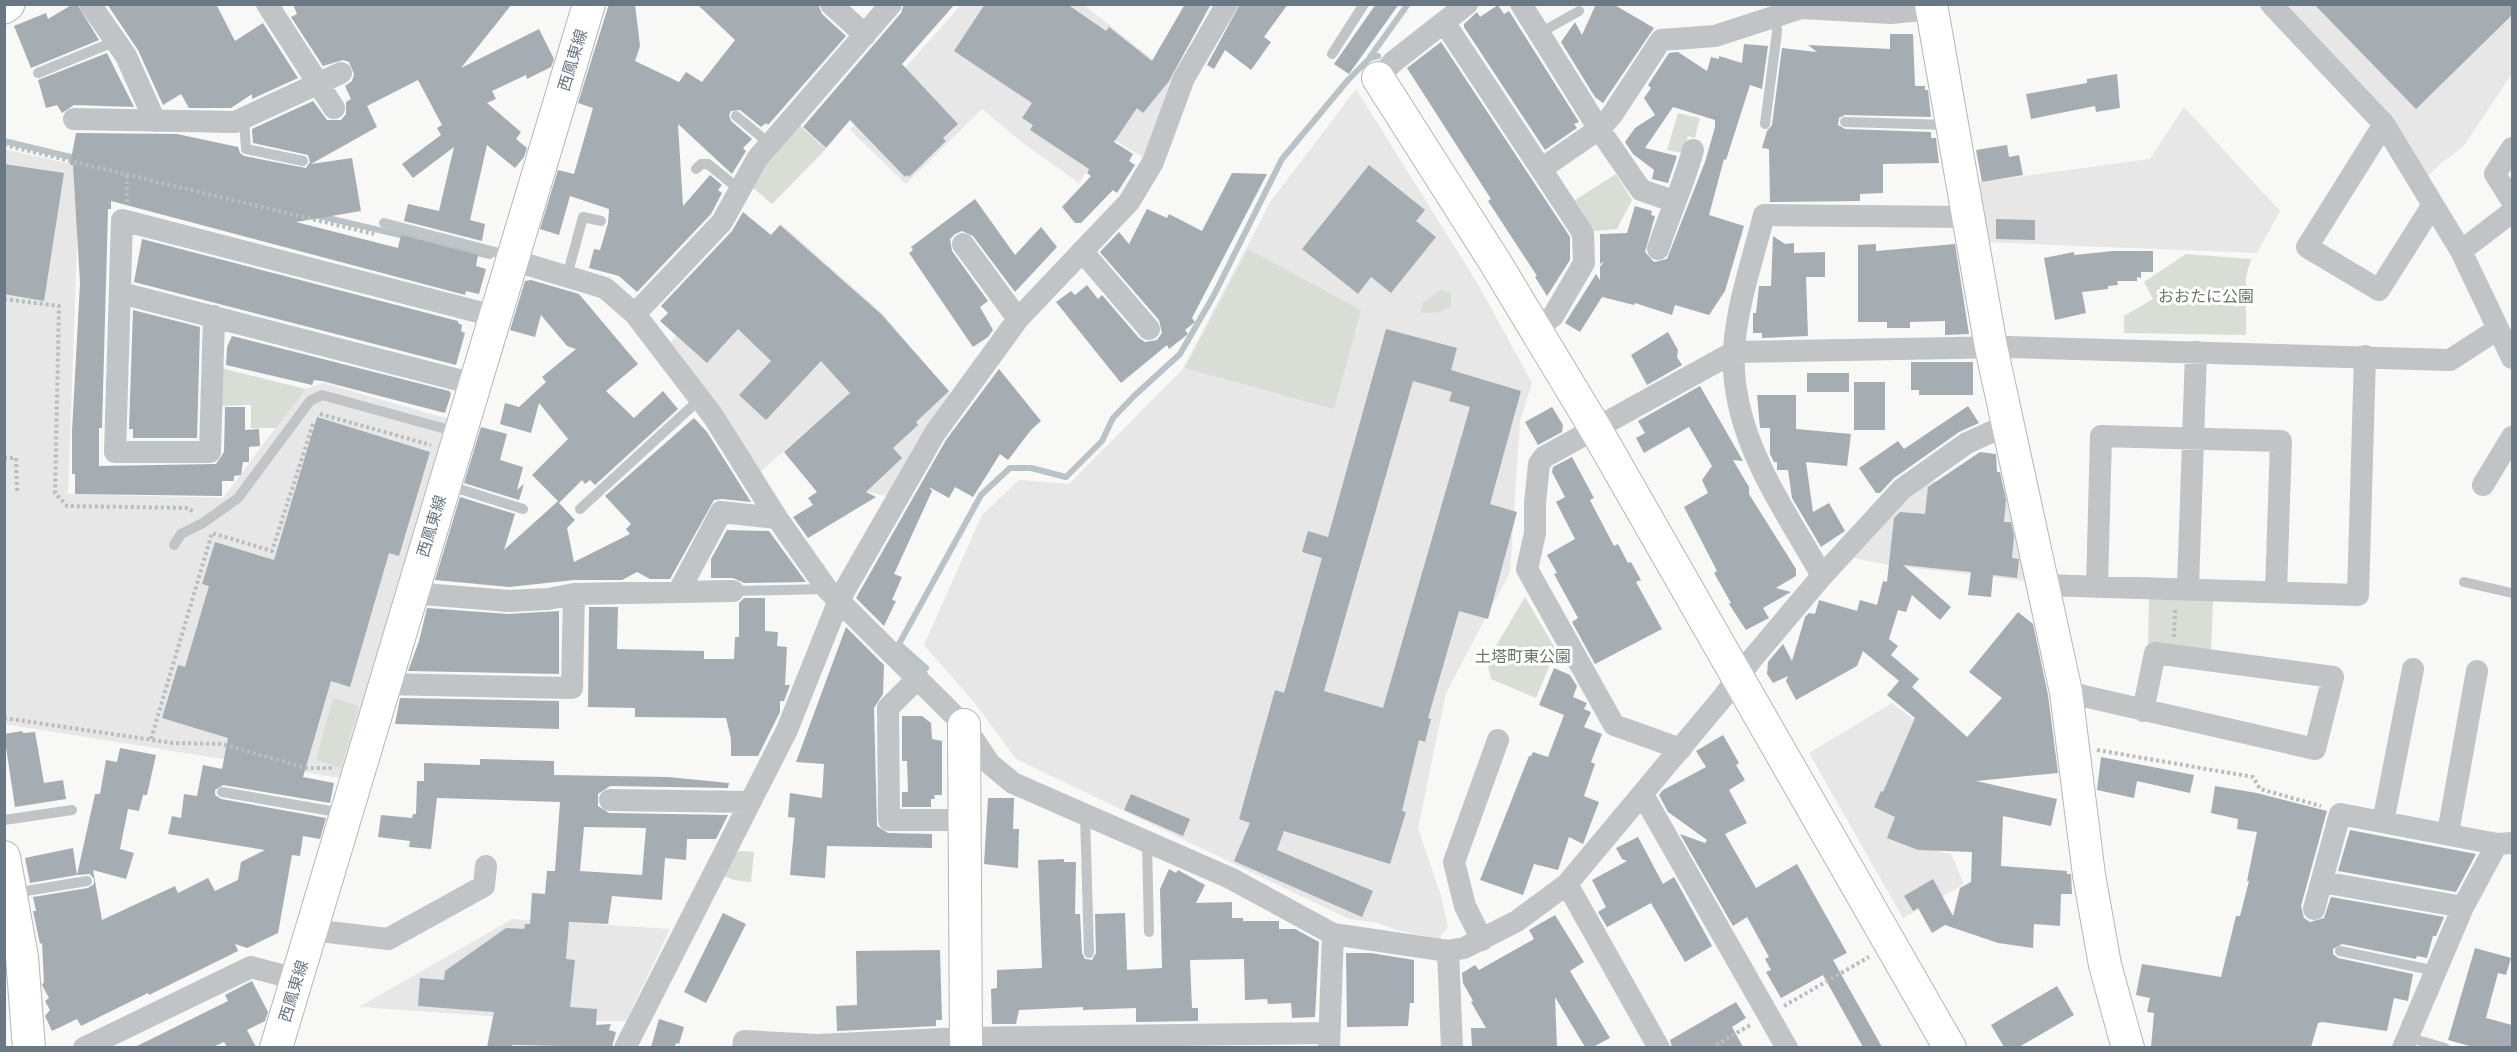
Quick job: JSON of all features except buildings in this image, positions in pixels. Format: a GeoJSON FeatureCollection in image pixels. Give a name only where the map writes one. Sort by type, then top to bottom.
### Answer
{"type":"FeatureCollection","features":[{"type":"Feature","properties":{"kind":"street"},"geometry":{"type":"LineString","coordinates":[[90,4],[126,56],[155,121]]}},
{"type":"Feature","properties":{"kind":"street"},"geometry":{"type":"LineString","coordinates":[[267,4],[283,33],[334,108]]}},
{"type":"Feature","properties":{"kind":"street","name":"西鳳東線"},"geometry":{"type":"LineString","coordinates":[[276,1047],[444,484],[446,439],[474,384],[589,4]]}},
{"type":"Feature","properties":{"kind":"street"},"geometry":{"type":"LineString","coordinates":[[831,4],[865,34]]}},
{"type":"Feature","properties":{"kind":"street"},"geometry":{"type":"LineString","coordinates":[[635,314],[722,222],[758,159],[891,4]]}},
{"type":"Feature","properties":{"kind":"street"},"geometry":{"type":"LineString","coordinates":[[625,1047],[787,730],[833,595],[935,434],[1018,319],[1129,202],[1153,162],[1184,78],[1227,4]]}},
{"type":"Feature","properties":{"kind":"street"},"geometry":{"type":"LineString","coordinates":[[1467,4],[1393,62],[1378,78],[1537,330],[1595,428],[1818,823],[1950,1047]]}},
{"type":"Feature","properties":{"kind":"street"},"geometry":{"type":"LineString","coordinates":[[1521,4],[1599,129],[1641,190],[1673,201]]}},
{"type":"Feature","properties":{"kind":"street"},"geometry":{"type":"LineString","coordinates":[[2271,4],[2384,124],[2461,251],[2512,358]]}},
{"type":"Feature","properties":{"kind":"street"},"geometry":{"type":"LineString","coordinates":[[1541,169],[1599,129],[1612,115],[1661,40],[1715,36],[1802,6],[1890,13],[1931,7],[1966,217],[1991,347],[2066,692],[2090,875],[2105,965],[2128,1047]]}},
{"type":"Feature","properties":{"kind":"street"},"geometry":{"type":"LineString","coordinates":[[1444,22],[1583,233],[1584,263],[1552,316],[1537,330]]}},
{"type":"Feature","properties":{"kind":"street"},"geometry":{"type":"LineString","coordinates":[[74,119],[235,122],[244,120],[341,73]]}},
{"type":"Feature","properties":{"kind":"street"},"geometry":{"type":"LineString","coordinates":[[2384,124],[2307,247],[2379,290],[2432,206]]}},
{"type":"Feature","properties":{"kind":"street"},"geometry":{"type":"LineString","coordinates":[[2512,148],[2495,174],[2512,201]]}},
{"type":"Feature","properties":{"kind":"street"},"geometry":{"type":"LineString","coordinates":[[1658,249],[1673,201],[1683,185],[1693,150]]}},
{"type":"Feature","properties":{"kind":"street"},"geometry":{"type":"LineString","coordinates":[[2461,251],[2512,212]]}},
{"type":"Feature","properties":{"kind":"street"},"geometry":{"type":"LineString","coordinates":[[1822,576],[1750,446],[1742,418],[1734,352],[1764,215],[1966,217]]}},
{"type":"Feature","properties":{"kind":"street"},"geometry":{"type":"LineString","coordinates":[[214,316],[210,452],[115,453],[122,220],[494,316]]}},
{"type":"Feature","properties":{"kind":"street"},"geometry":{"type":"LineString","coordinates":[[963,244],[1018,319]]}},
{"type":"Feature","properties":{"kind":"street"},"geometry":{"type":"LineString","coordinates":[[1082,251],[1149,329]]}},
{"type":"Feature","properties":{"kind":"street"},"geometry":{"type":"LineString","coordinates":[[513,258],[605,288],[635,314],[700,399],[748,468],[777,518],[833,595],[964,725],[990,764],[1013,783],[1230,878],[1333,934],[1448,951],[1464,948],[1517,921],[1567,884],[1822,576],[1902,489],[1967,443],[2008,424]]}},
{"type":"Feature","properties":{"kind":"street"},"geometry":{"type":"LineString","coordinates":[[121,293],[474,384]]}},
{"type":"Feature","properties":{"kind":"street"},"geometry":{"type":"LineString","coordinates":[[1681,749],[1614,725],[1527,569],[1535,533],[1534,503],[1539,464],[1544,457],[1734,352],[1991,347],[2450,360],[2498,330]]}},
{"type":"Feature","properties":{"kind":"street"},"geometry":{"type":"LineString","coordinates":[[2182,588],[2193,439],[2196,352]]}},
{"type":"Feature","properties":{"kind":"street"},"geometry":{"type":"LineString","coordinates":[[2044,585],[2358,595],[2365,356]]}},
{"type":"Feature","properties":{"kind":"street"},"geometry":{"type":"LineString","coordinates":[[2097,587],[2101,436],[2281,441],[2276,592]]}},
{"type":"Feature","properties":{"kind":"street"},"geometry":{"type":"LineString","coordinates":[[2483,485],[2512,437]]}},
{"type":"Feature","properties":{"kind":"street"},"geometry":{"type":"LineString","coordinates":[[679,591],[721,512],[777,518]]}},
{"type":"Feature","properties":{"kind":"street"},"geometry":{"type":"LineString","coordinates":[[411,593],[509,601],[548,599],[574,594],[733,591]]}},
{"type":"Feature","properties":{"kind":"street"},"geometry":{"type":"LineString","coordinates":[[384,684],[572,688],[574,594]]}},
{"type":"Feature","properties":{"kind":"street"},"geometry":{"type":"LineString","coordinates":[[2066,692],[2143,711],[2315,749],[2332,676],[2155,653],[2143,711]]}},
{"type":"Feature","properties":{"kind":"street"},"geometry":{"type":"LineString","coordinates":[[2383,822],[2413,669]]}},
{"type":"Feature","properties":{"kind":"street"},"geometry":{"type":"LineString","coordinates":[[2448,833],[2477,671]]}},
{"type":"Feature","properties":{"kind":"street"},"geometry":{"type":"LineString","coordinates":[[918,678],[888,708],[889,820],[965,820]]}},
{"type":"Feature","properties":{"kind":"street"},"geometry":{"type":"LineString","coordinates":[[964,725],[965,1043]]}},
{"type":"Feature","properties":{"kind":"street"},"geometry":{"type":"LineString","coordinates":[[1482,940],[1465,906],[1454,862],[1498,740]]}},
{"type":"Feature","properties":{"kind":"street"},"geometry":{"type":"LineString","coordinates":[[1643,795],[1787,1047]]}},
{"type":"Feature","properties":{"kind":"street"},"geometry":{"type":"LineString","coordinates":[[622,806],[750,802]]}},
{"type":"Feature","properties":{"kind":"street"},"geometry":{"type":"LineString","coordinates":[[2314,909],[2340,814],[2505,844],[2463,907],[2405,1042]]}},
{"type":"Feature","properties":{"kind":"street"},"geometry":{"type":"LineString","coordinates":[[4,857],[10,894],[13,958],[29,1047]]}},
{"type":"Feature","properties":{"kind":"street"},"geometry":{"type":"LineString","coordinates":[[311,930],[388,939],[484,886],[486,866]]}},
{"type":"Feature","properties":{"kind":"street"},"geometry":{"type":"LineString","coordinates":[[2322,882],[2463,907]]}},
{"type":"Feature","properties":{"kind":"street"},"geometry":{"type":"LineString","coordinates":[[1567,884],[1659,1047]]}},
{"type":"Feature","properties":{"kind":"street"},"geometry":{"type":"LineString","coordinates":[[743,1047],[744,1041],[852,1046],[1329,1040],[1333,934]]}},
{"type":"Feature","properties":{"kind":"street"},"geometry":{"type":"LineString","coordinates":[[1448,951],[1452,1047]]}},
{"type":"Feature","properties":{"kind":"street"},"geometry":{"type":"LineString","coordinates":[[79,1043],[251,967],[296,978]]}},
{"type":"Feature","properties":{"kind":"lane"},"geometry":{"type":"LineString","coordinates":[[1332,54],[1364,4]]}},
{"type":"Feature","properties":{"kind":"lane"},"geometry":{"type":"LineString","coordinates":[[1540,33],[1579,11]]}},
{"type":"Feature","properties":{"kind":"lane"},"geometry":{"type":"LineString","coordinates":[[1765,124],[1777,32],[1776,16]]}},
{"type":"Feature","properties":{"kind":"lane"},"geometry":{"type":"LineString","coordinates":[[38,73],[116,41]]}},
{"type":"Feature","properties":{"kind":"lane"},"geometry":{"type":"LineString","coordinates":[[736,116],[770,144]]}},
{"type":"Feature","properties":{"kind":"lane"},"geometry":{"type":"LineString","coordinates":[[244,120],[246,149],[303,161]]}},
{"type":"Feature","properties":{"kind":"lane"},"geometry":{"type":"LineString","coordinates":[[1845,122],[1950,125]]}},
{"type":"Feature","properties":{"kind":"lane"},"geometry":{"type":"LineString","coordinates":[[696,169],[701,164],[708,164],[740,190]]}},
{"type":"Feature","properties":{"kind":"lane"},"geometry":{"type":"LineString","coordinates":[[567,276],[584,217],[601,221]]}},
{"type":"Feature","properties":{"kind":"lane"},"geometry":{"type":"LineString","coordinates":[[384,223],[513,258]]}},
{"type":"Feature","properties":{"kind":"lane"},"geometry":{"type":"LineString","coordinates":[[174,545],[181,534],[203,523],[237,498],[310,401],[322,395],[446,439]]}},
{"type":"Feature","properties":{"kind":"lane"},"geometry":{"type":"LineString","coordinates":[[580,509],[700,399]]}},
{"type":"Feature","properties":{"kind":"lane"},"geometry":{"type":"LineString","coordinates":[[444,484],[523,508]]}},
{"type":"Feature","properties":{"kind":"lane"},"geometry":{"type":"LineString","coordinates":[[2464,582],[2512,593]]}},
{"type":"Feature","properties":{"kind":"lane"},"geometry":{"type":"LineString","coordinates":[[733,591],[833,595]]}},
{"type":"Feature","properties":{"kind":"lane"},"geometry":{"type":"LineString","coordinates":[[222,792],[345,814]]}},
{"type":"Feature","properties":{"kind":"lane"},"geometry":{"type":"LineString","coordinates":[[4,820],[72,810]]}},
{"type":"Feature","properties":{"kind":"lane"},"geometry":{"type":"LineString","coordinates":[[1084,814],[1089,953]]}},
{"type":"Feature","properties":{"kind":"lane"},"geometry":{"type":"LineString","coordinates":[[1147,842],[1149,932]]}},
{"type":"Feature","properties":{"kind":"lane"},"geometry":{"type":"LineString","coordinates":[[10,894],[87,881]]}},
{"type":"Feature","properties":{"kind":"lane"},"geometry":{"type":"LineString","coordinates":[[2340,951],[2436,971]]}},
{"type":"Feature","properties":{"kind":"lane"},"geometry":{"type":"LineString","coordinates":[[2405,1042],[2445,1047]]}},
{"type":"Feature","properties":{"kind":"path"},"geometry":{"type":"LineString","coordinates":[[4,145],[127,173],[378,236]]}},
{"type":"Feature","properties":{"kind":"path"},"geometry":{"type":"LineString","coordinates":[[127,173],[127,221]]}},
{"type":"Feature","properties":{"kind":"path"},"geometry":{"type":"LineString","coordinates":[[4,299],[59,306],[55,493],[67,506],[189,508],[196,515]]}},
{"type":"Feature","properties":{"kind":"path"},"geometry":{"type":"LineString","coordinates":[[151,739],[212,533],[272,551],[316,412],[446,439]]}},
{"type":"Feature","properties":{"kind":"path"},"geometry":{"type":"LineString","coordinates":[[4,458],[16,459],[17,491]]}},
{"type":"Feature","properties":{"kind":"path"},"geometry":{"type":"LineString","coordinates":[[2173,655],[2182,588]]}},
{"type":"Feature","properties":{"kind":"path"},"geometry":{"type":"LineString","coordinates":[[4,718],[151,739],[222,744],[306,768],[342,768]]}},
{"type":"Feature","properties":{"kind":"path"},"geometry":{"type":"LineString","coordinates":[[2074,746],[2253,777],[2260,789],[2333,809],[2340,814]]}},
{"type":"Feature","properties":{"kind":"path"},"geometry":{"type":"LineString","coordinates":[[1711,1047],[1872,954]]}},
{"type":"Feature","properties":{"kind":"shaded area"},"geometry":{"type":"Polygon","coordinates":[[[961,5],[1084,5],[1176,78],[1146,159],[1109,137],[1079,183],[1023,143],[982,109],[906,184],[850,130],[961,5]]]}},
{"type":"Feature","properties":{"kind":"shaded area"},"geometry":{"type":"Polygon","coordinates":[[[2285,5],[2512,5],[2512,74],[2463,147],[2441,163],[2425,179],[2285,5]]]}},
{"type":"Feature","properties":{"kind":"shaded area"},"geometry":{"type":"Polygon","coordinates":[[[1356,89],[1479,286],[1532,383],[1520,421],[1510,572],[1446,693],[1418,828],[1441,896],[1448,927],[1439,939],[1396,930],[1379,923],[1349,919],[1016,759],[974,702],[924,645],[982,515],[1019,480],[1069,484],[1182,370],[1271,201],[1356,89]]]}},
{"type":"Feature","properties":{"kind":"shaded area"},"geometry":{"type":"Polygon","coordinates":[[[2184,107],[2280,211],[2257,253],[1984,242],[1974,183],[2150,159],[2184,107]]]}},
{"type":"Feature","properties":{"kind":"shaded area"},"geometry":{"type":"Polygon","coordinates":[[[4,149],[80,166],[68,494],[223,498],[297,399],[306,389],[323,383],[449,419],[340,778],[5,724],[4,149]]]}},
{"type":"Feature","properties":{"kind":"shaded area"},"geometry":{"type":"Polygon","coordinates":[[[781,224],[882,313],[951,395],[892,497],[858,490],[808,430],[759,473],[669,344],[781,224]]]}},
{"type":"Feature","properties":{"kind":"shaded area"},"geometry":{"type":"Polygon","coordinates":[[[1924,480],[2007,489],[2028,581],[1888,565],[1853,558],[1924,480]]]}},
{"type":"Feature","properties":{"kind":"shaded area"},"geometry":{"type":"Polygon","coordinates":[[[1892,703],[1930,732],[1895,818],[1939,836],[1940,852],[1951,854],[1964,884],[1903,918],[1809,753],[1892,703]]]}},
{"type":"Feature","properties":{"kind":"shaded area"},"geometry":{"type":"Polygon","coordinates":[[[512,919],[670,929],[626,1021],[560,1021],[359,1007],[512,919]]]}},
{"type":"Feature","properties":{"kind":"green space"},"geometry":{"type":"Polygon","coordinates":[[[1678,113],[1700,118],[1695,138],[1688,136],[1683,153],[1667,150],[1678,113]]]}},
{"type":"Feature","properties":{"kind":"green space"},"geometry":{"type":"Polygon","coordinates":[[[800,126],[826,149],[772,204],[753,188],[766,166],[800,126]]]}},
{"type":"Feature","properties":{"kind":"green space"},"geometry":{"type":"Polygon","coordinates":[[[1616,174],[1632,200],[1617,229],[1595,231],[1575,200],[1616,174]]]}},
{"type":"Feature","properties":{"kind":"green space"},"geometry":{"type":"Polygon","coordinates":[[[1248,249],[1361,310],[1334,409],[1185,368],[1248,249]]]}},
{"type":"Feature","properties":{"kind":"green space","name":"おおたに公園"},"geometry":{"type":"Polygon","coordinates":[[[2186,254],[2251,259],[2246,277],[2246,335],[2124,333],[2124,316],[2153,299],[2144,282],[2186,254]]]}},
{"type":"Feature","properties":{"kind":"green space"},"geometry":{"type":"Polygon","coordinates":[[[1441,290],[1451,294],[1451,306],[1440,312],[1421,313],[1423,303],[1441,290]]]}},
{"type":"Feature","properties":{"kind":"green space"},"geometry":{"type":"Polygon","coordinates":[[[221,368],[306,389],[276,428],[251,428],[251,405],[221,406],[221,368]]]}},
{"type":"Feature","properties":{"kind":"green space","name":"土塔町東公園"},"geometry":{"type":"Polygon","coordinates":[[[1525,597],[1556,650],[1536,698],[1491,679],[1487,661],[1525,597]]]}},
{"type":"Feature","properties":{"kind":"green space"},"geometry":{"type":"Polygon","coordinates":[[[2149,599],[2213,600],[2211,653],[2148,646],[2149,599]]]}},
{"type":"Feature","properties":{"kind":"green space"},"geometry":{"type":"Polygon","coordinates":[[[333,698],[359,706],[341,768],[316,760],[333,698]]]}},
{"type":"Feature","properties":{"kind":"green space"},"geometry":{"type":"Polygon","coordinates":[[[740,851],[754,852],[751,882],[734,880],[719,874],[729,855],[740,851]]]}},
{"type":"Feature","properties":{"kind":"waterway"},"geometry":{"type":"LineString","coordinates":[[1370,57],[1408,4]]}},
{"type":"Feature","properties":{"kind":"waterway"},"geometry":{"type":"LineString","coordinates":[[926,668],[899,644],[981,495],[1010,468],[1031,468],[1066,477],[1102,441],[1113,418],[1180,354],[1214,295],[1282,159],[1348,80],[1370,58],[1378,56]]}},
{"type":"Feature","properties":{"kind":"waterway"},"geometry":{"type":"LineString","coordinates":[[4,141],[79,159]]}},
{"type":"Feature","properties":{"kind":"waterway"},"geometry":{"type":"LineString","coordinates":[[319,216],[490,256]]}}]}
